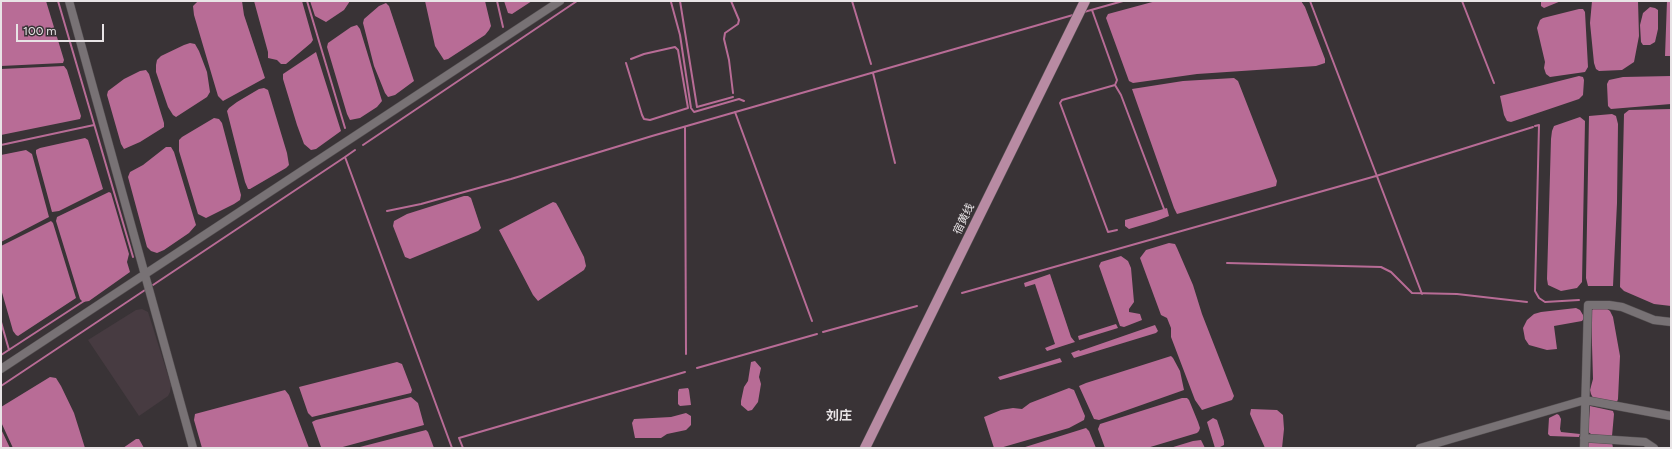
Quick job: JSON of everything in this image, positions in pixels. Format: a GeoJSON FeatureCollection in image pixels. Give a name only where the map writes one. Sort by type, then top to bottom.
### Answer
{"type":"FeatureCollection","features":[{"type":"Feature","properties":{"kind":"main road","name":"宿黄线"},"geometry":{"type":"LineString","coordinates":[[865,448],[1085,1]]}},
{"type":"Feature","properties":{"kind":"street"},"geometry":{"type":"LineString","coordinates":[[69,1],[193,448]]}},
{"type":"Feature","properties":{"kind":"street"},"geometry":{"type":"LineString","coordinates":[[1,369],[560,1]]}},
{"type":"Feature","properties":{"kind":"street"},"geometry":{"type":"LineString","coordinates":[[1584,448],[1588,305],[1616,306],[1640,313],[1654,320],[1671,322]]}},
{"type":"Feature","properties":{"kind":"street"},"geometry":{"type":"LineString","coordinates":[[1420,448],[1585,400],[1671,416]]}},
{"type":"Feature","properties":{"kind":"street"},"geometry":{"type":"LineString","coordinates":[[1584,438],[1645,442],[1654,448]]}},
{"type":"Feature","properties":{"kind":"shaded area"},"geometry":{"type":"Polygon","coordinates":[[[1,1],[46,1],[64,60],[63,63],[1,66],[1,1]]]}},
{"type":"Feature","properties":{"kind":"shaded area"},"geometry":{"type":"Polygon","coordinates":[[[198,1],[242,1],[244,15],[265,78],[223,101],[218,96],[194,15],[193,6],[198,1]]]}},
{"type":"Feature","properties":{"kind":"shaded area"},"geometry":{"type":"Polygon","coordinates":[[[254,1],[302,1],[313,40],[311,43],[286,64],[281,64],[277,60],[268,58],[268,52],[254,1]]]}},
{"type":"Feature","properties":{"kind":"shaded area"},"geometry":{"type":"Polygon","coordinates":[[[310,1],[350,1],[344,10],[326,22],[315,16],[310,1]]]}},
{"type":"Feature","properties":{"kind":"shaded area"},"geometry":{"type":"Polygon","coordinates":[[[425,1],[485,1],[491,26],[485,35],[448,59],[444,60],[435,46],[425,1]]]}},
{"type":"Feature","properties":{"kind":"shaded area"},"geometry":{"type":"Polygon","coordinates":[[[504,1],[532,1],[512,14],[508,13],[504,1]]]}},
{"type":"Feature","properties":{"kind":"shaded area"},"geometry":{"type":"Polygon","coordinates":[[[1156,1],[1301,1],[1305,7],[1325,59],[1325,63],[1316,66],[1197,74],[1133,83],[1129,81],[1106,18],[1108,14],[1156,1]]]}},
{"type":"Feature","properties":{"kind":"shaded area"},"geometry":{"type":"Polygon","coordinates":[[[1541,1],[1561,1],[1544,8],[1541,6],[1541,1]]]}},
{"type":"Feature","properties":{"kind":"shaded area"},"geometry":{"type":"Polygon","coordinates":[[[1592,1],[1638,1],[1639,36],[1634,62],[1622,70],[1599,71],[1596,69],[1594,63],[1590,23],[1592,1]]]}},
{"type":"Feature","properties":{"kind":"shaded area"},"geometry":{"type":"Polygon","coordinates":[[[1667,1],[1671,1],[1671,56],[1665,56],[1667,1]]]}},
{"type":"Feature","properties":{"kind":"shaded area"},"geometry":{"type":"Polygon","coordinates":[[[386,3],[389,6],[414,81],[395,95],[388,97],[374,66],[363,23],[364,19],[379,6],[386,3]]]}},
{"type":"Feature","properties":{"kind":"shaded area"},"geometry":{"type":"Polygon","coordinates":[[[1650,7],[1658,10],[1658,29],[1655,42],[1650,45],[1643,45],[1641,42],[1640,25],[1643,13],[1650,7]]]}},
{"type":"Feature","properties":{"kind":"shaded area"},"geometry":{"type":"Polygon","coordinates":[[[1583,9],[1585,12],[1588,67],[1585,72],[1550,77],[1546,74],[1544,68],[1545,62],[1537,28],[1540,20],[1583,9]]]}},
{"type":"Feature","properties":{"kind":"shaded area"},"geometry":{"type":"Polygon","coordinates":[[[357,25],[360,29],[382,101],[377,107],[360,118],[350,120],[327,47],[328,43],[351,27],[357,25]]]}},
{"type":"Feature","properties":{"kind":"shaded area"},"geometry":{"type":"Polygon","coordinates":[[[190,43],[195,44],[199,51],[207,72],[210,92],[207,97],[176,117],[168,107],[156,72],[156,65],[157,60],[161,56],[190,43]]]}},
{"type":"Feature","properties":{"kind":"shaded area"},"geometry":{"type":"Polygon","coordinates":[[[316,52],[341,131],[316,149],[311,150],[304,144],[297,125],[283,79],[283,74],[316,52]]]}},
{"type":"Feature","properties":{"kind":"shaded area"},"geometry":{"type":"Polygon","coordinates":[[[64,66],[67,70],[81,116],[80,119],[1,135],[1,69],[64,66]]]}},
{"type":"Feature","properties":{"kind":"shaded area"},"geometry":{"type":"Polygon","coordinates":[[[146,70],[149,74],[164,127],[140,142],[124,149],[121,144],[107,95],[108,91],[124,79],[140,71],[146,70]]]}},
{"type":"Feature","properties":{"kind":"shaded area"},"geometry":{"type":"Polygon","coordinates":[[[1579,76],[1583,77],[1584,80],[1583,95],[1579,99],[1511,122],[1507,121],[1504,115],[1500,96],[1579,76]]]}},
{"type":"Feature","properties":{"kind":"shaded area"},"geometry":{"type":"Polygon","coordinates":[[[1671,76],[1671,104],[1611,109],[1608,106],[1607,84],[1609,80],[1623,77],[1671,76]]]}},
{"type":"Feature","properties":{"kind":"shaded area"},"geometry":{"type":"Polygon","coordinates":[[[1234,78],[1238,81],[1277,181],[1276,186],[1177,214],[1132,89],[1183,81],[1234,78]]]}},
{"type":"Feature","properties":{"kind":"shaded area"},"geometry":{"type":"Polygon","coordinates":[[[264,88],[268,90],[287,153],[289,165],[248,189],[227,111],[237,102],[259,89],[264,88]]]}},
{"type":"Feature","properties":{"kind":"shaded area"},"geometry":{"type":"Polygon","coordinates":[[[1671,109],[1671,306],[1654,304],[1624,291],[1620,287],[1624,114],[1629,110],[1671,109]]]}},
{"type":"Feature","properties":{"kind":"shaded area"},"geometry":{"type":"Polygon","coordinates":[[[1612,114],[1616,116],[1618,124],[1617,203],[1613,286],[1588,286],[1586,278],[1589,116],[1612,114]]]}},
{"type":"Feature","properties":{"kind":"shaded area"},"geometry":{"type":"Polygon","coordinates":[[[1580,117],[1585,121],[1582,282],[1577,288],[1561,291],[1548,285],[1547,279],[1551,139],[1554,126],[1580,117]]]}},
{"type":"Feature","properties":{"kind":"shaded area"},"geometry":{"type":"Polygon","coordinates":[[[214,118],[219,119],[222,123],[241,195],[240,200],[234,204],[206,218],[198,214],[179,151],[179,140],[214,118]]]}},
{"type":"Feature","properties":{"kind":"shaded area"},"geometry":{"type":"Polygon","coordinates":[[[85,138],[88,140],[103,189],[59,211],[52,212],[36,150],[85,138]]]}},
{"type":"Feature","properties":{"kind":"shaded area"},"geometry":{"type":"Polygon","coordinates":[[[166,147],[171,147],[174,152],[196,225],[189,233],[157,253],[151,251],[147,247],[128,177],[130,172],[143,165],[166,147]]]}},
{"type":"Feature","properties":{"kind":"shaded area"},"geometry":{"type":"Polygon","coordinates":[[[26,150],[32,154],[49,217],[1,242],[1,155],[26,150]]]}},
{"type":"Feature","properties":{"kind":"shaded area"},"geometry":{"type":"Polygon","coordinates":[[[109,192],[111,193],[129,254],[127,262],[130,272],[89,301],[83,302],[80,299],[56,221],[57,217],[109,192]]]}},
{"type":"Feature","properties":{"kind":"shaded area"},"geometry":{"type":"Polygon","coordinates":[[[464,196],[471,198],[481,228],[478,231],[410,259],[405,257],[393,226],[394,221],[407,214],[464,196]]]}},
{"type":"Feature","properties":{"kind":"shaded area"},"geometry":{"type":"Polygon","coordinates":[[[553,202],[556,203],[559,208],[584,257],[586,266],[584,270],[538,301],[533,295],[499,230],[553,202]]]}},
{"type":"Feature","properties":{"kind":"shaded area"},"geometry":{"type":"Polygon","coordinates":[[[1167,208],[1169,216],[1129,229],[1125,226],[1125,220],[1167,208]]]}},
{"type":"Feature","properties":{"kind":"shaded area"},"geometry":{"type":"Polygon","coordinates":[[[51,221],[53,223],[76,298],[18,336],[13,331],[1,289],[1,246],[51,221]]]}},
{"type":"Feature","properties":{"kind":"shaded area"},"geometry":{"type":"Polygon","coordinates":[[[1169,243],[1175,244],[1193,285],[1202,314],[1234,396],[1232,400],[1202,410],[1195,400],[1171,337],[1171,328],[1167,318],[1161,315],[1140,258],[1146,250],[1169,243]]]}},
{"type":"Feature","properties":{"kind":"shaded area"},"geometry":{"type":"Polygon","coordinates":[[[1121,256],[1128,261],[1131,268],[1134,302],[1129,309],[1129,312],[1140,314],[1142,320],[1124,327],[1120,326],[1099,266],[1101,262],[1121,256]]]}},
{"type":"Feature","properties":{"kind":"shaded area"},"geometry":{"type":"Polygon","coordinates":[[[1050,274],[1071,337],[1075,342],[1047,351],[1045,348],[1055,344],[1035,284],[1025,287],[1024,283],[1050,274]]]}},
{"type":"Feature","properties":{"kind":"shaded area"},"geometry":{"type":"Polygon","coordinates":[[[1576,308],[1580,310],[1583,315],[1584,318],[1582,321],[1554,326],[1557,349],[1547,350],[1529,345],[1525,339],[1523,328],[1527,320],[1534,314],[1576,308]]]}},
{"type":"Feature","properties":{"kind":"shaded area"},"geometry":{"type":"Polygon","coordinates":[[[1594,308],[1606,308],[1610,311],[1613,317],[1620,356],[1617,402],[1593,398],[1590,390],[1593,379],[1591,311],[1594,308]]]}},
{"type":"Feature","properties":{"kind":"shaded area"},"geometry":{"type":"Polygon","coordinates":[[[142,309],[148,312],[171,385],[168,396],[139,416],[88,340],[136,310],[142,309]]]}},
{"type":"Feature","properties":{"kind":"shaded area"},"geometry":{"type":"Polygon","coordinates":[[[1116,324],[1118,328],[1079,340],[1078,336],[1116,324]]]}},
{"type":"Feature","properties":{"kind":"shaded area"},"geometry":{"type":"Polygon","coordinates":[[[1155,325],[1158,331],[1156,333],[1074,358],[1071,353],[1080,351],[1155,325]]]}},
{"type":"Feature","properties":{"kind":"shaded area"},"geometry":{"type":"Polygon","coordinates":[[[1171,356],[1180,371],[1184,390],[1099,420],[1094,419],[1079,386],[1171,356]]]}},
{"type":"Feature","properties":{"kind":"shaded area"},"geometry":{"type":"Polygon","coordinates":[[[1060,358],[1062,362],[1000,380],[998,377],[1060,358]]]}},
{"type":"Feature","properties":{"kind":"shaded area"},"geometry":{"type":"Polygon","coordinates":[[[755,361],[761,368],[759,377],[761,384],[758,402],[752,410],[748,411],[741,405],[741,401],[744,387],[748,381],[751,362],[755,361]]]}},
{"type":"Feature","properties":{"kind":"shaded area"},"geometry":{"type":"Polygon","coordinates":[[[397,362],[402,364],[412,390],[411,393],[312,417],[308,413],[299,387],[397,362]]]}},
{"type":"Feature","properties":{"kind":"shaded area"},"geometry":{"type":"Polygon","coordinates":[[[50,377],[56,378],[61,386],[74,413],[85,448],[13,448],[1,422],[1,407],[50,377]]]}},
{"type":"Feature","properties":{"kind":"shaded area"},"geometry":{"type":"Polygon","coordinates":[[[688,388],[691,405],[680,406],[678,404],[679,389],[688,388]]]}},
{"type":"Feature","properties":{"kind":"shaded area"},"geometry":{"type":"Polygon","coordinates":[[[1069,388],[1074,390],[1085,416],[1084,420],[1069,428],[1000,448],[994,448],[984,417],[1001,410],[1013,408],[1022,409],[1030,403],[1069,388]]]}},
{"type":"Feature","properties":{"kind":"shaded area"},"geometry":{"type":"Polygon","coordinates":[[[285,390],[289,395],[309,448],[202,448],[194,420],[195,414],[285,390]]]}},
{"type":"Feature","properties":{"kind":"shaded area"},"geometry":{"type":"Polygon","coordinates":[[[411,397],[418,403],[424,425],[339,448],[321,447],[312,422],[411,397]]]}},
{"type":"Feature","properties":{"kind":"shaded area"},"geometry":{"type":"Polygon","coordinates":[[[1182,398],[1187,398],[1189,400],[1200,428],[1197,433],[1147,448],[1105,448],[1098,429],[1100,424],[1182,398]]]}},
{"type":"Feature","properties":{"kind":"shaded area"},"geometry":{"type":"Polygon","coordinates":[[[1590,406],[1613,411],[1612,436],[1594,436],[1588,432],[1590,406]]]}},
{"type":"Feature","properties":{"kind":"shaded area"},"geometry":{"type":"Polygon","coordinates":[[[1251,409],[1277,410],[1283,415],[1284,429],[1282,448],[1265,448],[1250,414],[1251,409]]]}},
{"type":"Feature","properties":{"kind":"shaded area"},"geometry":{"type":"Polygon","coordinates":[[[686,413],[691,416],[691,425],[686,430],[667,434],[661,438],[635,438],[632,423],[634,419],[671,417],[686,413]]]}},
{"type":"Feature","properties":{"kind":"shaded area"},"geometry":{"type":"Polygon","coordinates":[[[1557,414],[1561,419],[1561,432],[1580,434],[1579,437],[1550,436],[1548,434],[1549,418],[1557,414]]]}},
{"type":"Feature","properties":{"kind":"shaded area"},"geometry":{"type":"Polygon","coordinates":[[[1213,418],[1217,420],[1224,441],[1224,445],[1218,448],[1215,448],[1207,422],[1213,418]]]}},
{"type":"Feature","properties":{"kind":"shaded area"},"geometry":{"type":"Polygon","coordinates":[[[1086,428],[1089,431],[1096,448],[1022,448],[1086,428]]]}},
{"type":"Feature","properties":{"kind":"shaded area"},"geometry":{"type":"Polygon","coordinates":[[[1,429],[10,448],[1,448],[1,429]]]}},
{"type":"Feature","properties":{"kind":"shaded area"},"geometry":{"type":"Polygon","coordinates":[[[426,430],[434,448],[356,448],[426,430]]]}},
{"type":"Feature","properties":{"kind":"shaded area"},"geometry":{"type":"Polygon","coordinates":[[[136,439],[139,439],[144,448],[123,448],[136,439]]]}},
{"type":"Feature","properties":{"kind":"shaded area"},"geometry":{"type":"Polygon","coordinates":[[[1201,440],[1205,448],[1170,448],[1193,441],[1201,440]]]}},
{"type":"Feature","properties":{"kind":"shaded area"},"geometry":{"type":"Polygon","coordinates":[[[1587,442],[1612,442],[1613,448],[1587,448],[1587,442]]]}},
{"type":"Feature","properties":{"kind":"waterway"},"geometry":{"type":"LineString","coordinates":[[58,1],[133,257]]}},
{"type":"Feature","properties":{"kind":"waterway"},"geometry":{"type":"LineString","coordinates":[[307,1],[345,128]]}},
{"type":"Feature","properties":{"kind":"waterway"},"geometry":{"type":"LineString","coordinates":[[497,1],[503,27]]}},
{"type":"Feature","properties":{"kind":"waterway"},"geometry":{"type":"LineString","coordinates":[[363,145],[577,1]]}},
{"type":"Feature","properties":{"kind":"waterway"},"geometry":{"type":"LineString","coordinates":[[680,1],[697,107],[733,97]]}},
{"type":"Feature","properties":{"kind":"waterway"},"geometry":{"type":"LineString","coordinates":[[731,1],[739,20],[738,24],[725,33],[724,39],[729,60],[733,93]]}},
{"type":"Feature","properties":{"kind":"waterway"},"geometry":{"type":"LineString","coordinates":[[852,1],[871,64]]}},
{"type":"Feature","properties":{"kind":"waterway"},"geometry":{"type":"LineString","coordinates":[[1084,12],[1123,1]]}},
{"type":"Feature","properties":{"kind":"waterway"},"geometry":{"type":"LineString","coordinates":[[1310,1],[1422,294]]}},
{"type":"Feature","properties":{"kind":"waterway"},"geometry":{"type":"LineString","coordinates":[[1462,1],[1494,83]]}},
{"type":"Feature","properties":{"kind":"waterway"},"geometry":{"type":"LineString","coordinates":[[671,2],[680,35],[691,108],[694,112],[739,99],[744,101]]}},
{"type":"Feature","properties":{"kind":"waterway"},"geometry":{"type":"LineString","coordinates":[[1092,10],[1117,80],[1115,85]]}},
{"type":"Feature","properties":{"kind":"waterway"},"geometry":{"type":"LineString","coordinates":[[387,211],[421,204],[511,179],[652,136],[1073,15]]}},
{"type":"Feature","properties":{"kind":"waterway"},"geometry":{"type":"LineString","coordinates":[[626,63],[644,119],[650,120],[688,108],[678,50],[675,47],[644,54],[631,59]]}},
{"type":"Feature","properties":{"kind":"waterway"},"geometry":{"type":"LineString","coordinates":[[873,73],[895,163]]}},
{"type":"Feature","properties":{"kind":"waterway"},"geometry":{"type":"LineString","coordinates":[[1117,230],[1108,232],[1060,103],[1062,100],[1115,85],[1121,95],[1164,209]]}},
{"type":"Feature","properties":{"kind":"waterway"},"geometry":{"type":"LineString","coordinates":[[735,112],[812,321]]}},
{"type":"Feature","properties":{"kind":"waterway"},"geometry":{"type":"LineString","coordinates":[[1,145],[94,125]]}},
{"type":"Feature","properties":{"kind":"waterway"},"geometry":{"type":"LineString","coordinates":[[1535,126],[1539,125],[1535,291],[1539,298],[1545,302],[1579,300]]}},
{"type":"Feature","properties":{"kind":"waterway"},"geometry":{"type":"LineString","coordinates":[[685,127],[686,354]]}},
{"type":"Feature","properties":{"kind":"waterway"},"geometry":{"type":"LineString","coordinates":[[962,293],[1376,176],[1533,127]]}},
{"type":"Feature","properties":{"kind":"waterway"},"geometry":{"type":"LineString","coordinates":[[345,157],[355,150]]}},
{"type":"Feature","properties":{"kind":"waterway"},"geometry":{"type":"LineString","coordinates":[[153,285],[345,157],[452,448]]}},
{"type":"Feature","properties":{"kind":"waterway"},"geometry":{"type":"LineString","coordinates":[[1227,263],[1381,267],[1391,272],[1412,293],[1457,294],[1527,302]]}},
{"type":"Feature","properties":{"kind":"waterway"},"geometry":{"type":"LineString","coordinates":[[1,386],[145,290]]}},
{"type":"Feature","properties":{"kind":"waterway"},"geometry":{"type":"LineString","coordinates":[[1,355],[84,301]]}},
{"type":"Feature","properties":{"kind":"waterway"},"geometry":{"type":"LineString","coordinates":[[823,332],[917,306]]}},
{"type":"Feature","properties":{"kind":"waterway"},"geometry":{"type":"LineString","coordinates":[[1,322],[9,350]]}},
{"type":"Feature","properties":{"kind":"waterway"},"geometry":{"type":"LineString","coordinates":[[697,368],[817,334]]}},
{"type":"Feature","properties":{"kind":"waterway"},"geometry":{"type":"LineString","coordinates":[[463,448],[459,438],[685,372]]}},
{"type":"Feature","properties":{"kind":"district","name":"刘庄"},"geometry":{"type":"Point","coordinates":[839,416]}}]}
